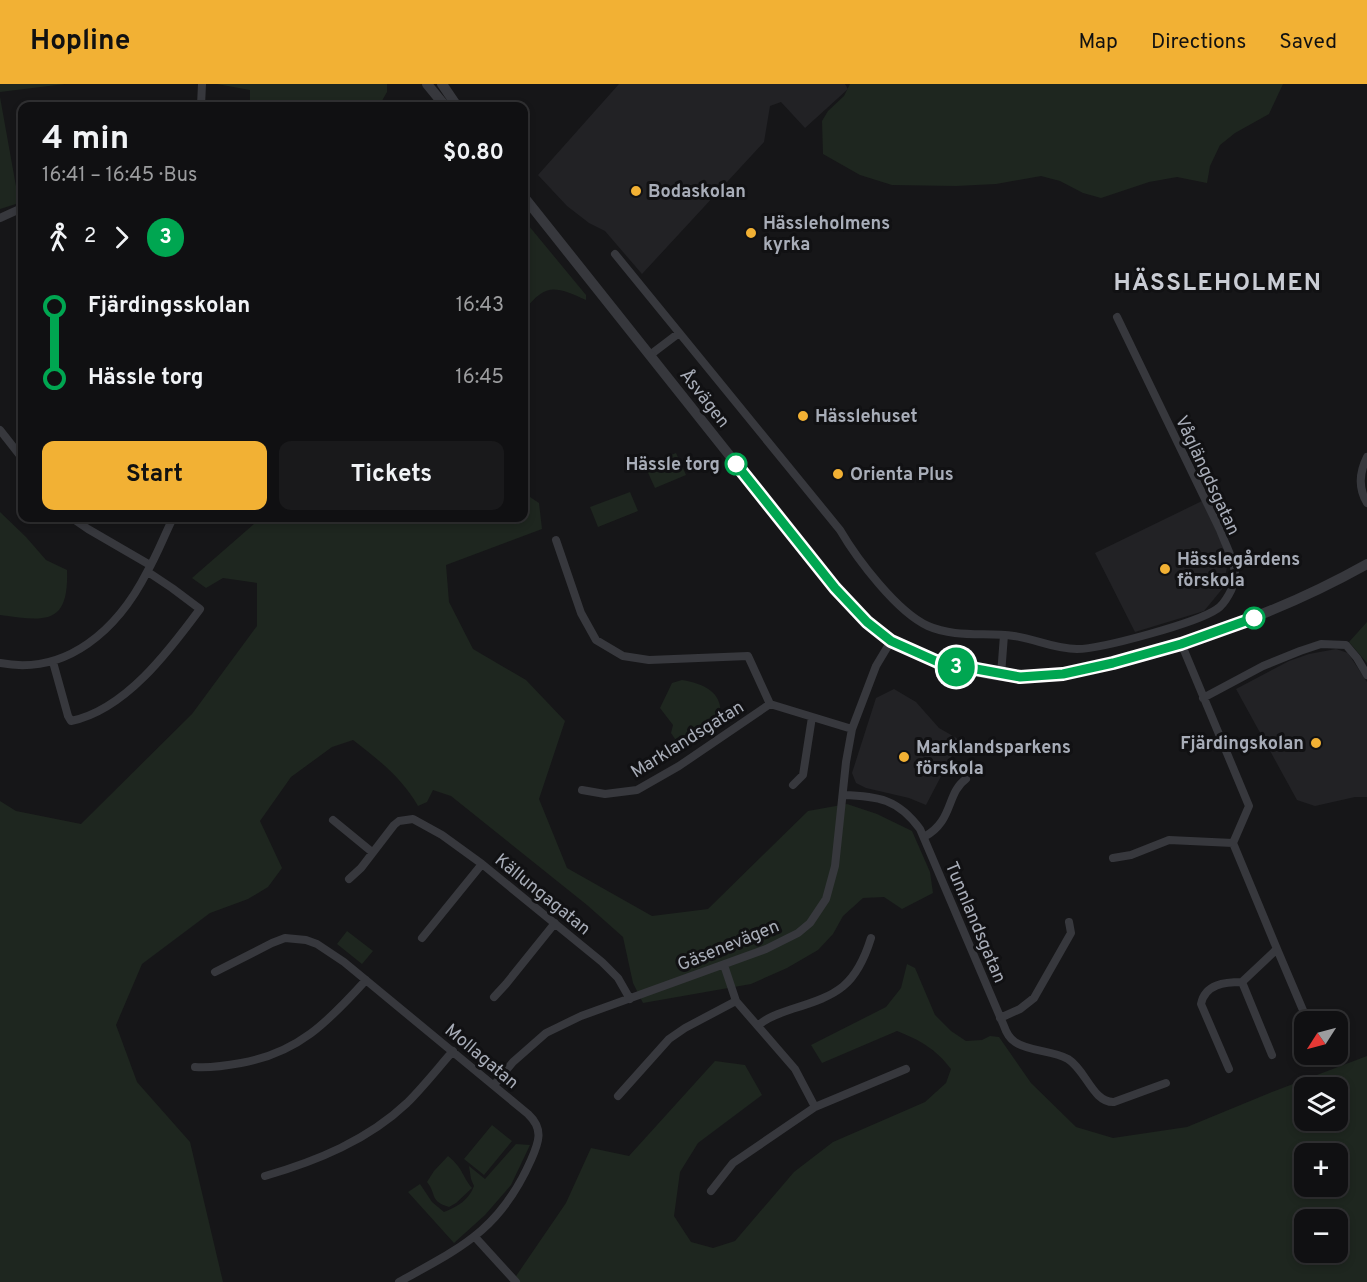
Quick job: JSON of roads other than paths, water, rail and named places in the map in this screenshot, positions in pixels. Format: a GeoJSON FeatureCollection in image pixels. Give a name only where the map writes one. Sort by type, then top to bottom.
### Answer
{"type":"FeatureCollection","features":[{"type":"Feature","properties":{"kind":"street"},"geometry":{"type":"LineString","coordinates":[[201,102],[202,84]]}},
{"type":"Feature","properties":{"kind":"street"},"geometry":{"type":"LineString","coordinates":[[427,84],[442,102]]}},
{"type":"Feature","properties":{"kind":"street"},"geometry":{"type":"LineString","coordinates":[[442,84],[455,102]]}},
{"type":"Feature","properties":{"kind":"street","name":"Åsvägen"},"geometry":{"type":"LineString","coordinates":[[528,202],[835,588],[867,622],[891,641],[938,662],[1001,675],[1034,677],[1063,674],[1113,663],[1181,644],[1272,611],[1367,564]]}},
{"type":"Feature","properties":{"kind":"street"},"geometry":{"type":"LineString","coordinates":[[0,218],[18,210]]}},
{"type":"Feature","properties":{"kind":"street","name":"Våglängdsgatan"},"geometry":{"type":"LineString","coordinates":[[615,254],[840,530],[892,598],[916,620],[956,633],[1026,638],[1048,646],[1080,649],[1151,634],[1204,615],[1218,609],[1235,578],[1220,530],[1117,316]]}},
{"type":"Feature","properties":{"kind":"street"},"geometry":{"type":"LineString","coordinates":[[650,355],[679,333]]}},
{"type":"Feature","properties":{"kind":"street"},"geometry":{"type":"LineString","coordinates":[[0,430],[18,453]]}},
{"type":"Feature","properties":{"kind":"street"},"geometry":{"type":"LineString","coordinates":[[1367,458],[1362,468],[1360,482],[1367,503]]}},
{"type":"Feature","properties":{"kind":"street"},"geometry":{"type":"LineString","coordinates":[[53,662],[71,721],[100,710],[144,676],[173,645],[200,609],[149,568],[78,522]]}},
{"type":"Feature","properties":{"kind":"street"},"geometry":{"type":"LineString","coordinates":[[0,663],[41,665],[53,662],[79,650],[104,630],[123,609],[149,568],[171,522]]}},
{"type":"Feature","properties":{"kind":"street","name":"Marklandsgatan"},"geometry":{"type":"LineString","coordinates":[[556,540],[581,613],[596,640],[623,656],[649,660],[748,656],[770,704],[852,729]]}},
{"type":"Feature","properties":{"kind":"street"},"geometry":{"type":"LineString","coordinates":[[1001,675],[1004,635]]}},
{"type":"Feature","properties":{"kind":"street","name":"Gäsenevägen"},"geometry":{"type":"LineString","coordinates":[[494,1085],[513,1062],[546,1033],[581,1016],[782,942],[810,923],[826,899],[836,866],[846,762],[852,729],[876,666],[891,641]]}},
{"type":"Feature","properties":{"kind":"street"},"geometry":{"type":"LineString","coordinates":[[1181,644],[1248,806],[1233,843],[1303,1011]]}},
{"type":"Feature","properties":{"kind":"street"},"geometry":{"type":"LineString","coordinates":[[1203,698],[1263,666],[1321,644],[1346,645],[1367,675]]}},
{"type":"Feature","properties":{"kind":"street","name":"Marklandsgatan"},"geometry":{"type":"LineString","coordinates":[[582,790],[605,794],[637,790],[681,764],[770,704]]}},
{"type":"Feature","properties":{"kind":"street"},"geometry":{"type":"LineString","coordinates":[[793,785],[803,775],[812,717]]}},
{"type":"Feature","properties":{"kind":"street"},"geometry":{"type":"LineString","coordinates":[[924,837],[942,823],[960,783],[966,779]]}},
{"type":"Feature","properties":{"kind":"street","name":"Tunnlandsgatan"},"geometry":{"type":"LineString","coordinates":[[843,795],[882,799],[908,813],[924,837],[1000,1018],[1015,1042],[1056,1053],[1078,1066],[1098,1097],[1108,1102],[1114,1102],[1166,1083]]}},
{"type":"Feature","properties":{"kind":"street","name":"Källungagatan"},"geometry":{"type":"LineString","coordinates":[[372,852],[399,821],[413,819],[426,825],[482,864],[612,970],[630,999]]}},
{"type":"Feature","properties":{"kind":"street"},"geometry":{"type":"LineString","coordinates":[[333,820],[372,852],[349,879]]}},
{"type":"Feature","properties":{"kind":"street"},"geometry":{"type":"LineString","coordinates":[[1113,858],[1131,855],[1169,840],[1233,843]]}},
{"type":"Feature","properties":{"kind":"street"},"geometry":{"type":"LineString","coordinates":[[422,938],[482,864]]}},
{"type":"Feature","properties":{"kind":"street"},"geometry":{"type":"LineString","coordinates":[[1000,1018],[1020,1009],[1034,998],[1071,933],[1069,922]]}},
{"type":"Feature","properties":{"kind":"street"},"geometry":{"type":"LineString","coordinates":[[494,997],[555,923]]}},
{"type":"Feature","properties":{"kind":"street","name":"Mollagatan"},"geometry":{"type":"LineString","coordinates":[[215,972],[285,938],[295,938],[317,944],[366,980],[534,1120],[539,1131],[539,1142],[521,1182],[507,1203],[475,1237],[399,1282]]}},
{"type":"Feature","properties":{"kind":"street"},"geometry":{"type":"LineString","coordinates":[[759,1025],[784,1012],[832,996],[850,980],[866,955],[871,938]]}},
{"type":"Feature","properties":{"kind":"street"},"geometry":{"type":"LineString","coordinates":[[1228,1069],[1201,1004],[1203,996],[1222,982],[1242,982],[1277,949]]}},
{"type":"Feature","properties":{"kind":"street"},"geometry":{"type":"LineString","coordinates":[[724,965],[736,1001],[795,1069],[815,1107]]}},
{"type":"Feature","properties":{"kind":"street"},"geometry":{"type":"LineString","coordinates":[[195,1067],[213,1069],[258,1060],[290,1048],[337,1012],[366,980]]}},
{"type":"Feature","properties":{"kind":"street"},"geometry":{"type":"LineString","coordinates":[[1242,982],[1272,1055]]}},
{"type":"Feature","properties":{"kind":"street"},"geometry":{"type":"LineString","coordinates":[[618,1096],[669,1040],[685,1028],[736,1001]]}},
{"type":"Feature","properties":{"kind":"street"},"geometry":{"type":"LineString","coordinates":[[265,1176],[296,1167],[337,1150],[375,1129],[423,1087],[453,1051]]}},
{"type":"Feature","properties":{"kind":"street"},"geometry":{"type":"LineString","coordinates":[[711,1191],[732,1163],[815,1107],[906,1070]]}},
{"type":"Feature","properties":{"kind":"street"},"geometry":{"type":"LineString","coordinates":[[475,1237],[516,1282]]}},
{"type":"Feature","properties":{"kind":"place","name":"Bodaskolan"},"geometry":{"type":"Point","coordinates":[636,191]}},
{"type":"Feature","properties":{"kind":"place","name":"Hässleholmens kyrka"},"geometry":{"type":"Point","coordinates":[751,233]}},
{"type":"Feature","properties":{"kind":"place","name":"Hässlehuset"},"geometry":{"type":"Point","coordinates":[803,416]}},
{"type":"Feature","properties":{"kind":"place","name":"Hässle torg"},"geometry":{"type":"Point","coordinates":[736,464]}},
{"type":"Feature","properties":{"kind":"place","name":"Orienta Plus"},"geometry":{"type":"Point","coordinates":[838,474]}},
{"type":"Feature","properties":{"kind":"place","name":"Hässlegårdens förskola"},"geometry":{"type":"Point","coordinates":[1165,569]}},
{"type":"Feature","properties":{"kind":"place","name":"Fjärdingskolan"},"geometry":{"type":"Point","coordinates":[1316,743]}},
{"type":"Feature","properties":{"kind":"place","name":"Marklandsparkens förskola"},"geometry":{"type":"Point","coordinates":[904,757]}},
{"type":"Feature","properties":{"kind":"district","name":"HÄSSLEHOLMEN"},"geometry":{"type":"Point","coordinates":[1218,282]}}]}
